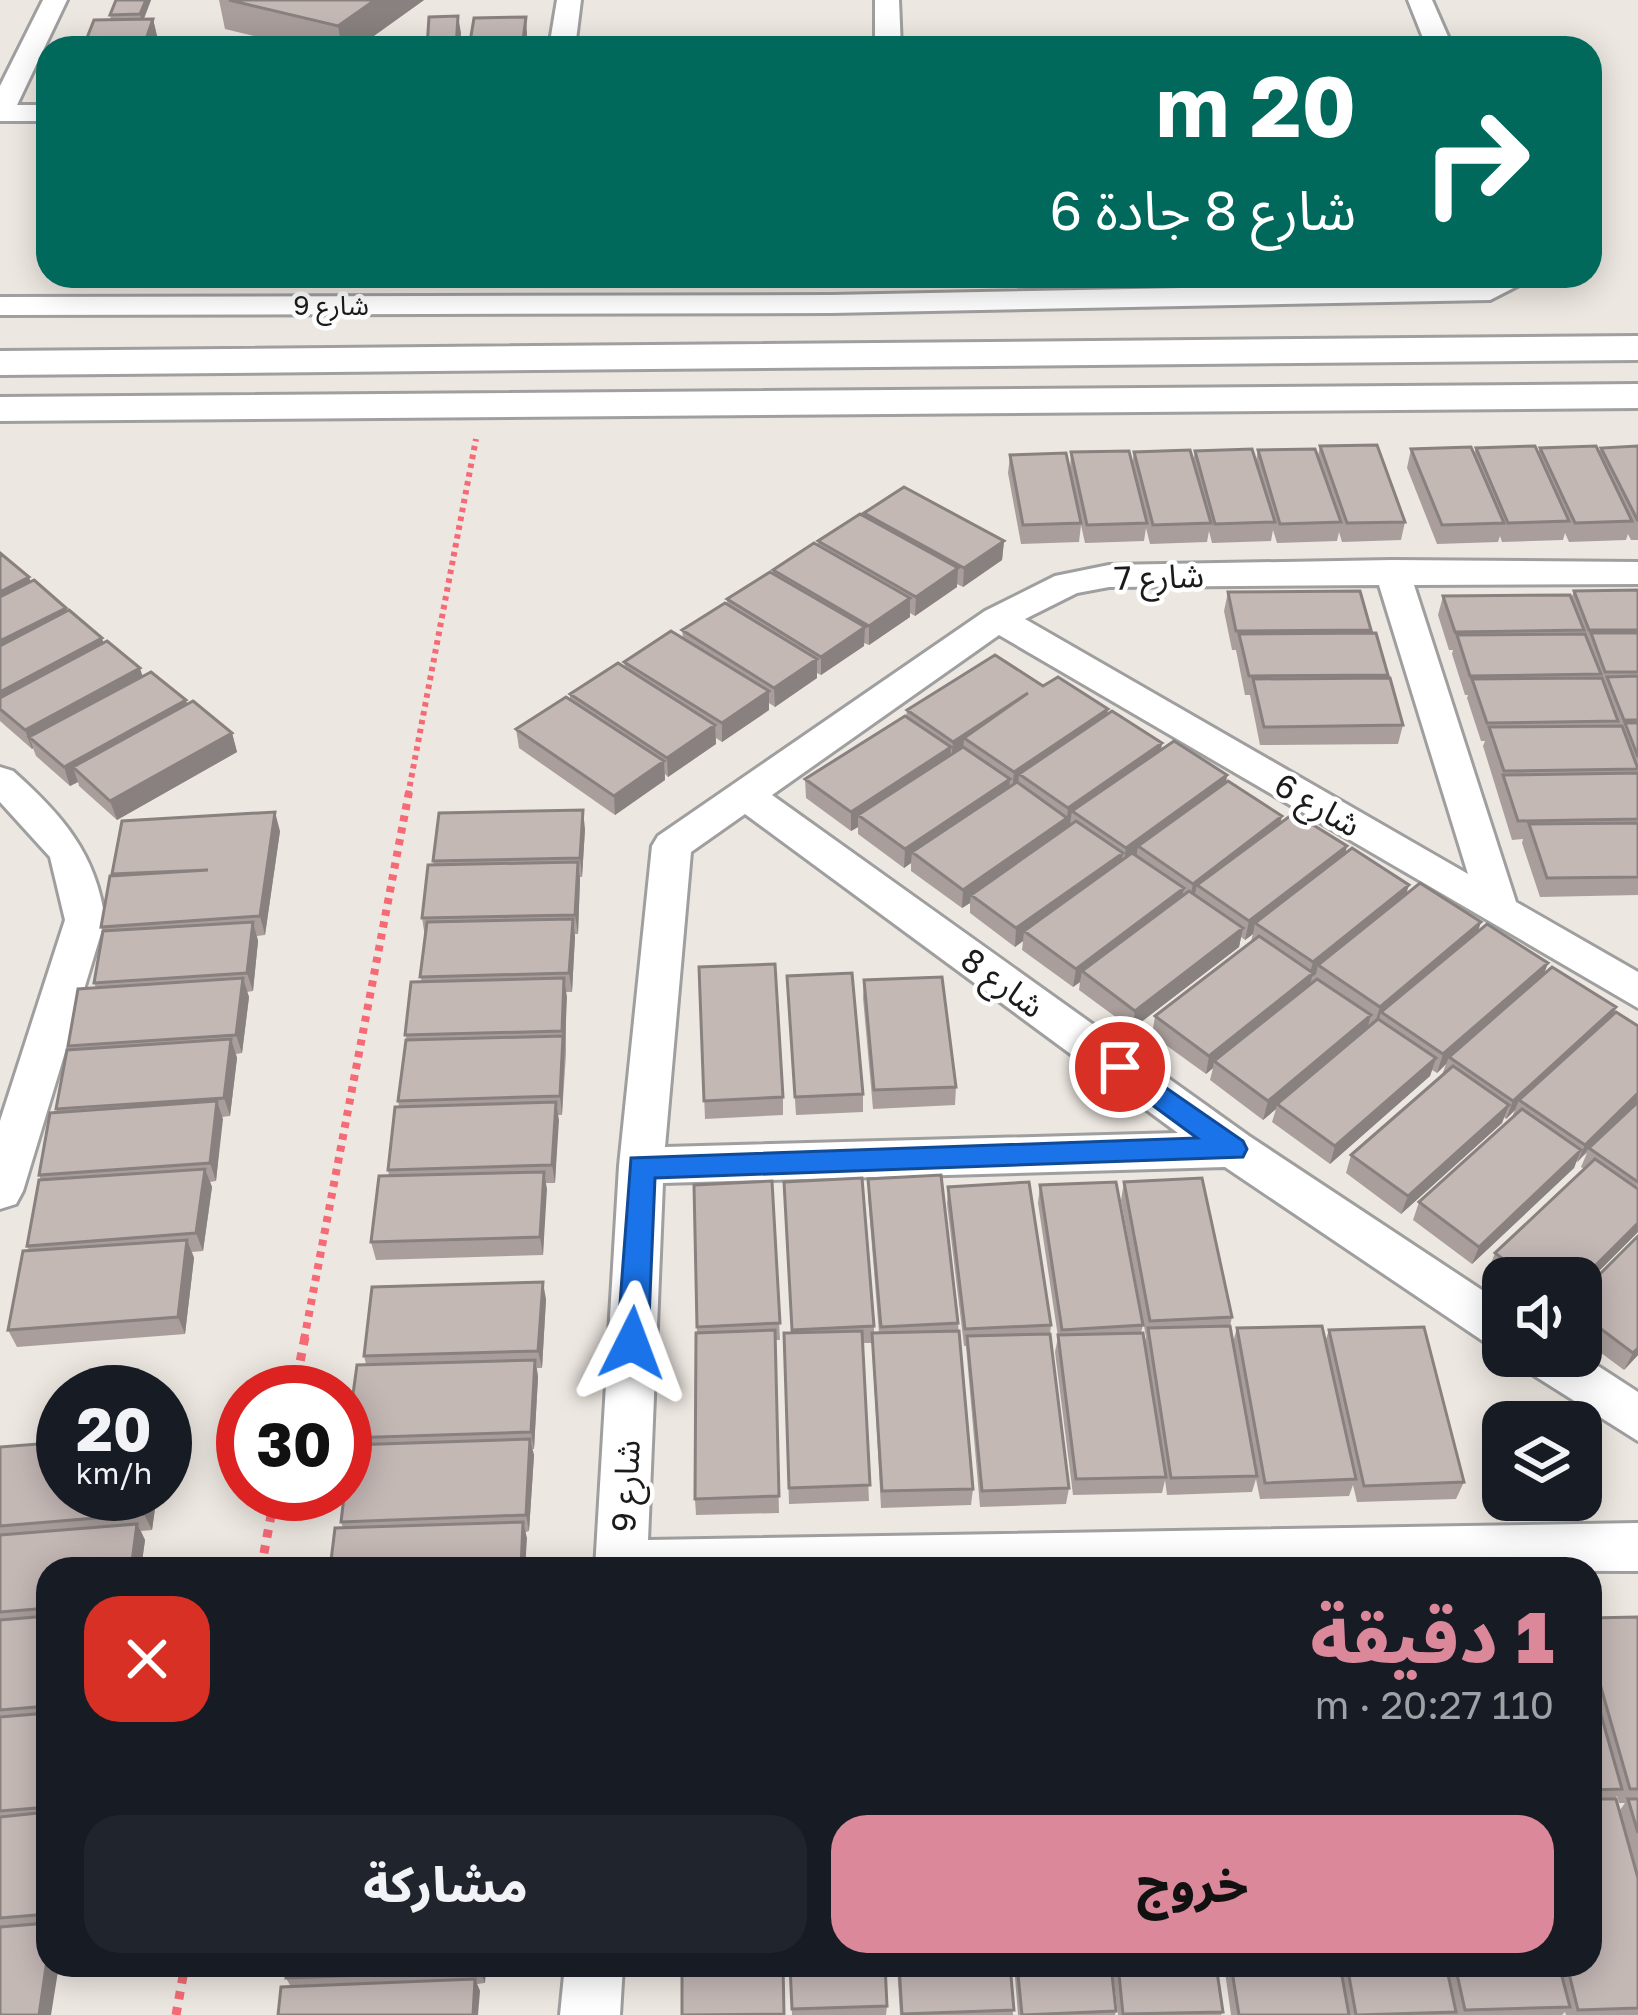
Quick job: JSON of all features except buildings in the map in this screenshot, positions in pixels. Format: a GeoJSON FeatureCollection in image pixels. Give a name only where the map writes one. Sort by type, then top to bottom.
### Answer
{"type":"FeatureCollection","features":[{"type":"Feature","properties":{"kind":"street"},"geometry":{"type":"LineString","coordinates":[[37,36],[55,0]]}},
{"type":"Feature","properties":{"kind":"street"},"geometry":{"type":"LineString","coordinates":[[564,36],[569,0]]}},
{"type":"Feature","properties":{"kind":"street"},"geometry":{"type":"LineString","coordinates":[[887,0],[888,36]]}},
{"type":"Feature","properties":{"kind":"street"},"geometry":{"type":"LineString","coordinates":[[1420,0],[1435,36]]}},
{"type":"Feature","properties":{"kind":"street"},"geometry":{"type":"LineString","coordinates":[[36,39],[0,113],[36,113]]}},
{"type":"Feature","properties":{"kind":"street","name":"شارع 9"},"geometry":{"type":"LineString","coordinates":[[0,305],[925,302],[1496,288]]}},
{"type":"Feature","properties":{"kind":"street"},"geometry":{"type":"LineString","coordinates":[[0,363],[1638,348]]}},
{"type":"Feature","properties":{"kind":"street"},"geometry":{"type":"LineString","coordinates":[[146,407],[156,393],[194,381],[341,379],[405,360]]}},
{"type":"Feature","properties":{"kind":"street"},"geometry":{"type":"LineString","coordinates":[[0,409],[1638,396]]}},
{"type":"Feature","properties":{"kind":"street"},"geometry":{"type":"LineString","coordinates":[[1391,572],[1498,908]]}},
{"type":"Feature","properties":{"kind":"street","name":"شارع 7"},"geometry":{"type":"LineString","coordinates":[[742,794],[998,619],[1067,584],[1109,576],[1638,573]]}},
{"type":"Feature","properties":{"kind":"street","name":"شارع 6"},"geometry":{"type":"LineString","coordinates":[[998,619],[1638,992]]}},
{"type":"Feature","properties":{"kind":"street","name":"شارع 9"},"geometry":{"type":"LineString","coordinates":[[621,1557],[641,1166],[672,846],[742,794]]}},
{"type":"Feature","properties":{"kind":"street","name":"شارع 8"},"geometry":{"type":"LineString","coordinates":[[742,794],[1233,1149],[1482,1315]]}},
{"type":"Feature","properties":{"kind":"street"},"geometry":{"type":"LineString","coordinates":[[3,1171],[85,920],[81,875],[57,832],[9,803]]}},
{"type":"Feature","properties":{"kind":"street"},"geometry":{"type":"LineString","coordinates":[[641,1166],[1233,1149]]}},
{"type":"Feature","properties":{"kind":"street"},"geometry":{"type":"LineString","coordinates":[[1575,1377],[1638,1419]]}},
{"type":"Feature","properties":{"kind":"street"},"geometry":{"type":"LineString","coordinates":[[1103,1557],[1638,1547]]}},
{"type":"Feature","properties":{"kind":"street"},"geometry":{"type":"LineString","coordinates":[[590,2015],[593,1977]]}},
{"type":"Feature","properties":{"kind":"path"},"geometry":{"type":"LineString","coordinates":[[299,1365],[482,404]]}},
{"type":"Feature","properties":{"kind":"path"},"geometry":{"type":"LineString","coordinates":[[263,1557],[270,1521]]}},
{"type":"Feature","properties":{"kind":"path"},"geometry":{"type":"LineString","coordinates":[[176,2015],[183,1977]]}},
{"type":"Feature","properties":{"kind":"route"},"geometry":{"type":"LineString","coordinates":[[632,1343],[641,1166],[1233,1149],[1120,1067]]}}]}
